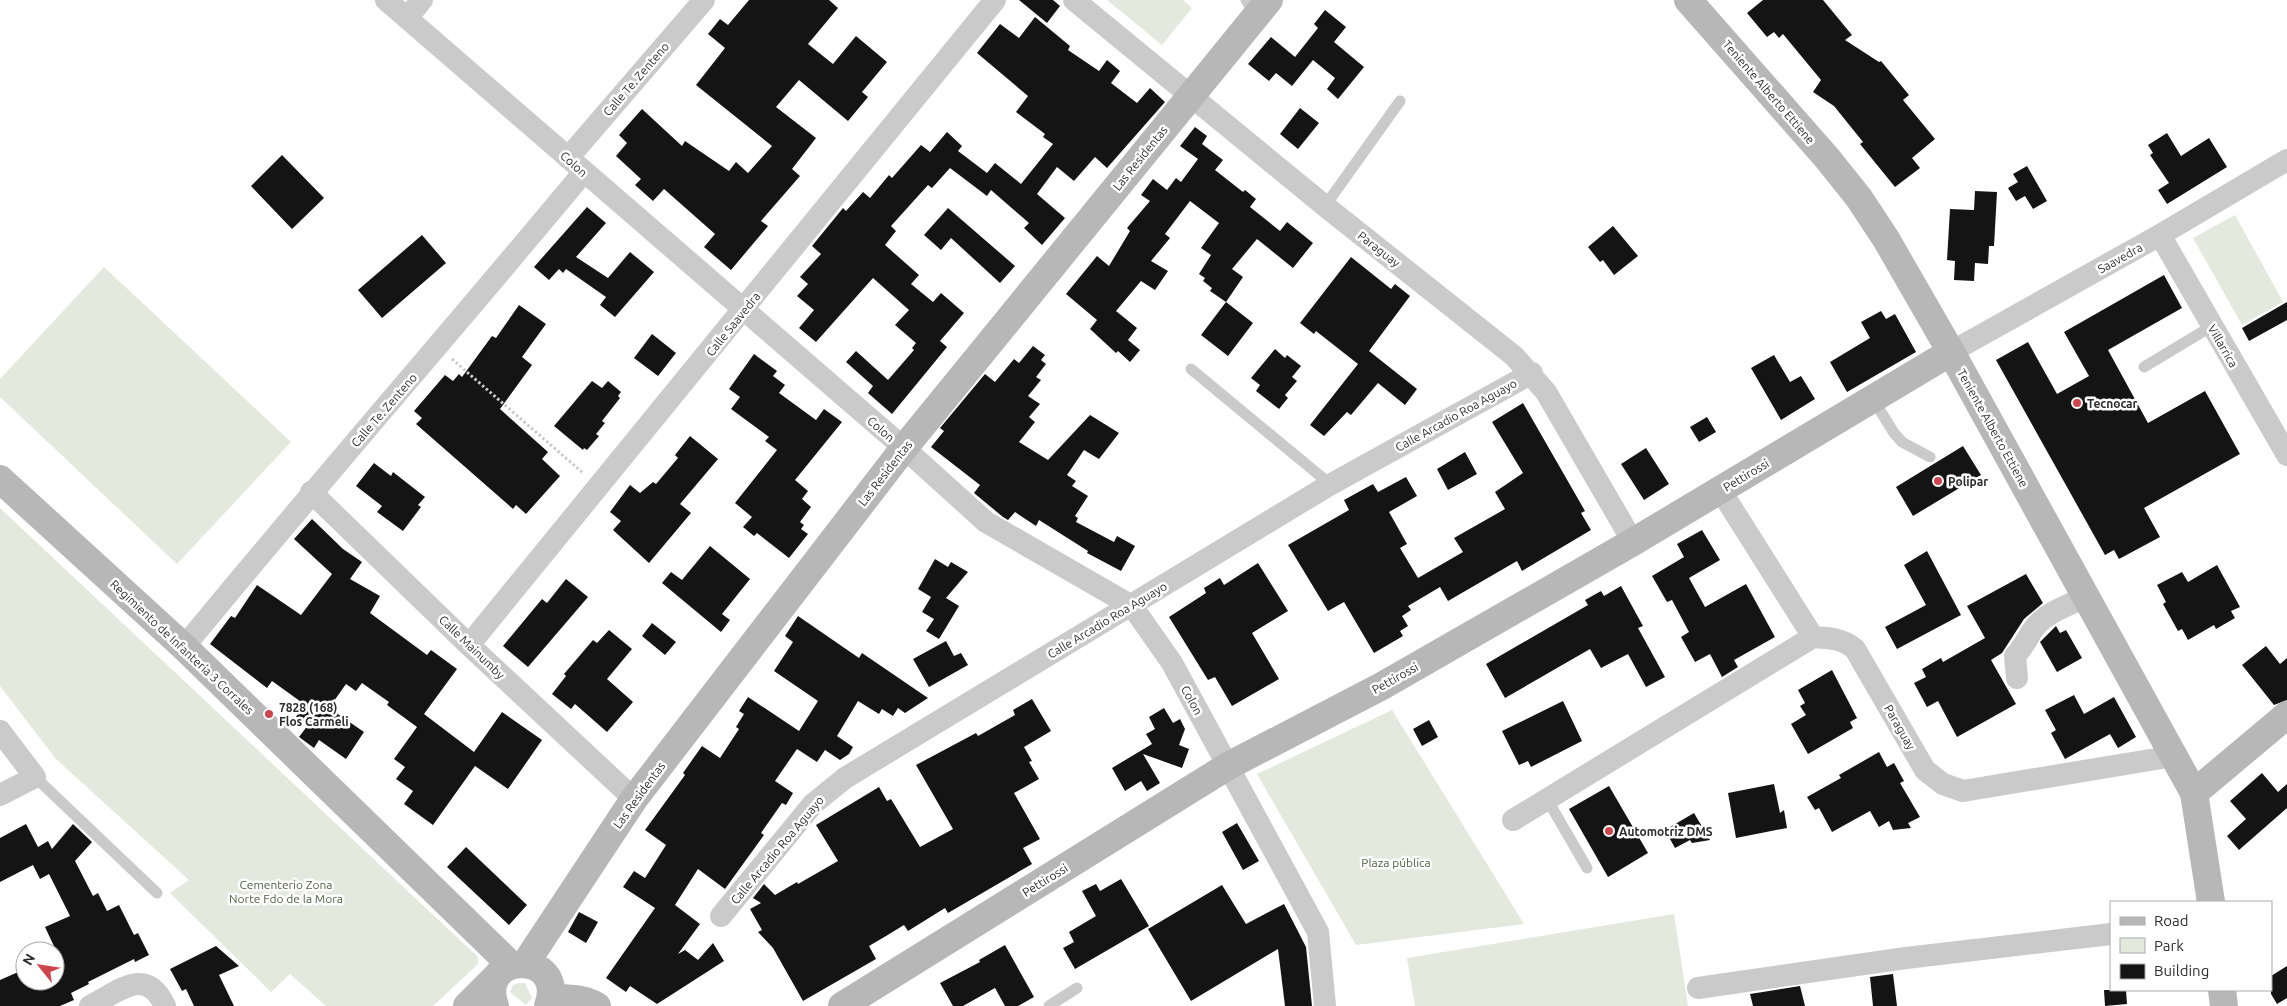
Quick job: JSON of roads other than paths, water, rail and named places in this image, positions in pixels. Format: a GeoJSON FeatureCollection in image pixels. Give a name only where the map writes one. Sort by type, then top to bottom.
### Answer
{"type":"FeatureCollection","features":[{"type":"Feature","properties":{"kind":"main road","name":"Las Residentas"},"geometry":{"type":"LineString","coordinates":[[467,1006],[511,968],[634,799],[904,448],[1191,95],[1257,5]]}},
{"type":"Feature","properties":{"kind":"main road","name":"Teniente Alberto Ettiene"},"geometry":{"type":"LineString","coordinates":[[1702,5],[1859,198],[1886,239],[1951,352],[2194,793],[2211,901]]}},
{"type":"Feature","properties":{"kind":"main road","name":"Pettirossi"},"geometry":{"type":"LineString","coordinates":[[842,1006],[1228,766],[1382,686],[1633,542],[1951,352]]}},
{"type":"Feature","properties":{"kind":"main road","name":"Regimiento de Infanteria 3 Corrales"},"geometry":{"type":"LineString","coordinates":[[0,480],[184,647],[511,968],[535,966],[542,972],[551,988],[550,1002]]}},
{"type":"Feature","properties":{"kind":"main road"},"geometry":{"type":"LineString","coordinates":[[2194,793],[2287,715]]}},
{"type":"Feature","properties":{"kind":"main road"},"geometry":{"type":"LineString","coordinates":[[496,1006],[492,995],[493,986],[511,968]]}},
{"type":"Feature","properties":{"kind":"main road"},"geometry":{"type":"LineString","coordinates":[[2222,991],[2224,1006]]}},
{"type":"Feature","properties":{"kind":"main road"},"geometry":{"type":"LineString","coordinates":[[550,1002],[571,998],[597,1006]]}},
{"type":"Feature","properties":{"kind":"street","name":"Colon"},"geometry":{"type":"LineString","coordinates":[[386,0],[743,311],[904,448],[986,522],[1132,606],[1172,663],[1318,932],[1325,1006]]}},
{"type":"Feature","properties":{"kind":"street"},"geometry":{"type":"LineString","coordinates":[[407,18],[422,0]]}},
{"type":"Feature","properties":{"kind":"street","name":"Calle Te. Zenteno"},"geometry":{"type":"LineString","coordinates":[[184,647],[311,492],[438,347],[704,0]]}},
{"type":"Feature","properties":{"kind":"street","name":"Calle Saavedra"},"geometry":{"type":"LineString","coordinates":[[470,646],[994,0]]}},
{"type":"Feature","properties":{"kind":"street","name":"Paraguay"},"geometry":{"type":"LineString","coordinates":[[1074,0],[1325,206],[1514,356],[1546,392],[1633,542]]}},
{"type":"Feature","properties":{"kind":"street","name":"Saavedra"},"geometry":{"type":"LineString","coordinates":[[1951,352],[2160,236],[2287,160]]}},
{"type":"Feature","properties":{"kind":"street","name":"Villarrica"},"geometry":{"type":"LineString","coordinates":[[2160,236],[2287,455]]}},
{"type":"Feature","properties":{"kind":"street","name":"Calle Arcadio Roa Aguayo"},"geometry":{"type":"LineString","coordinates":[[721,916],[812,804],[828,790],[1330,484],[1532,374]]}},
{"type":"Feature","properties":{"kind":"street"},"geometry":{"type":"LineString","coordinates":[[1513,820],[1813,637],[1721,490]]}},
{"type":"Feature","properties":{"kind":"street","name":"Calle Mainumby"},"geometry":{"type":"LineString","coordinates":[[311,492],[470,646],[634,799]]}},
{"type":"Feature","properties":{"kind":"street"},"geometry":{"type":"LineString","coordinates":[[2017,678],[2015,656],[2023,648],[2035,626],[2086,597]]}},
{"type":"Feature","properties":{"kind":"street","name":"Paraguay"},"geometry":{"type":"LineString","coordinates":[[1813,637],[1837,639],[1848,643],[1855,649],[1925,770],[1943,784],[1963,791],[2174,756]]}},
{"type":"Feature","properties":{"kind":"street"},"geometry":{"type":"LineString","coordinates":[[0,731],[35,778],[0,795]]}},
{"type":"Feature","properties":{"kind":"street"},"geometry":{"type":"LineString","coordinates":[[1698,988],[1906,958],[2110,934]]}},
{"type":"Feature","properties":{"kind":"street"},"geometry":{"type":"LineString","coordinates":[[90,1006],[133,985],[143,983],[157,990],[166,1006]]}},
{"type":"Feature","properties":{"kind":"lane"},"geometry":{"type":"LineString","coordinates":[[1325,206],[1400,101]]}},
{"type":"Feature","properties":{"kind":"lane"},"geometry":{"type":"LineString","coordinates":[[2144,367],[2212,326]]}},
{"type":"Feature","properties":{"kind":"lane"},"geometry":{"type":"LineString","coordinates":[[1191,369],[1330,484]]}},
{"type":"Feature","properties":{"kind":"lane"},"geometry":{"type":"LineString","coordinates":[[1873,399],[1894,433],[1902,442],[1930,457]]}},
{"type":"Feature","properties":{"kind":"lane"},"geometry":{"type":"LineString","coordinates":[[35,778],[158,893]]}},
{"type":"Feature","properties":{"kind":"lane"},"geometry":{"type":"LineString","coordinates":[[1547,799],[1587,868]]}},
{"type":"Feature","properties":{"kind":"lane"},"geometry":{"type":"LineString","coordinates":[[1049,1006],[1077,988]]}},
{"type":"Feature","properties":{"kind":"place","name":"Tecnocar"},"geometry":{"type":"Point","coordinates":[2077,403]}},
{"type":"Feature","properties":{"kind":"place","name":"Polipar"},"geometry":{"type":"Point","coordinates":[1938,481]}},
{"type":"Feature","properties":{"kind":"place","name":"7828 (168) Flos Carmeli"},"geometry":{"type":"Point","coordinates":[269,714]}},
{"type":"Feature","properties":{"kind":"place","name":"Automotriz DMS"},"geometry":{"type":"Point","coordinates":[1609,831]}},
{"type":"Feature","properties":{"kind":"park label","name":"Plaza pública"},"geometry":{"type":"Point","coordinates":[1396,862]}},
{"type":"Feature","properties":{"kind":"park label","name":"Cementerio Zona Norte Fdo de la Mora"},"geometry":{"type":"Point","coordinates":[286,891]}}]}
